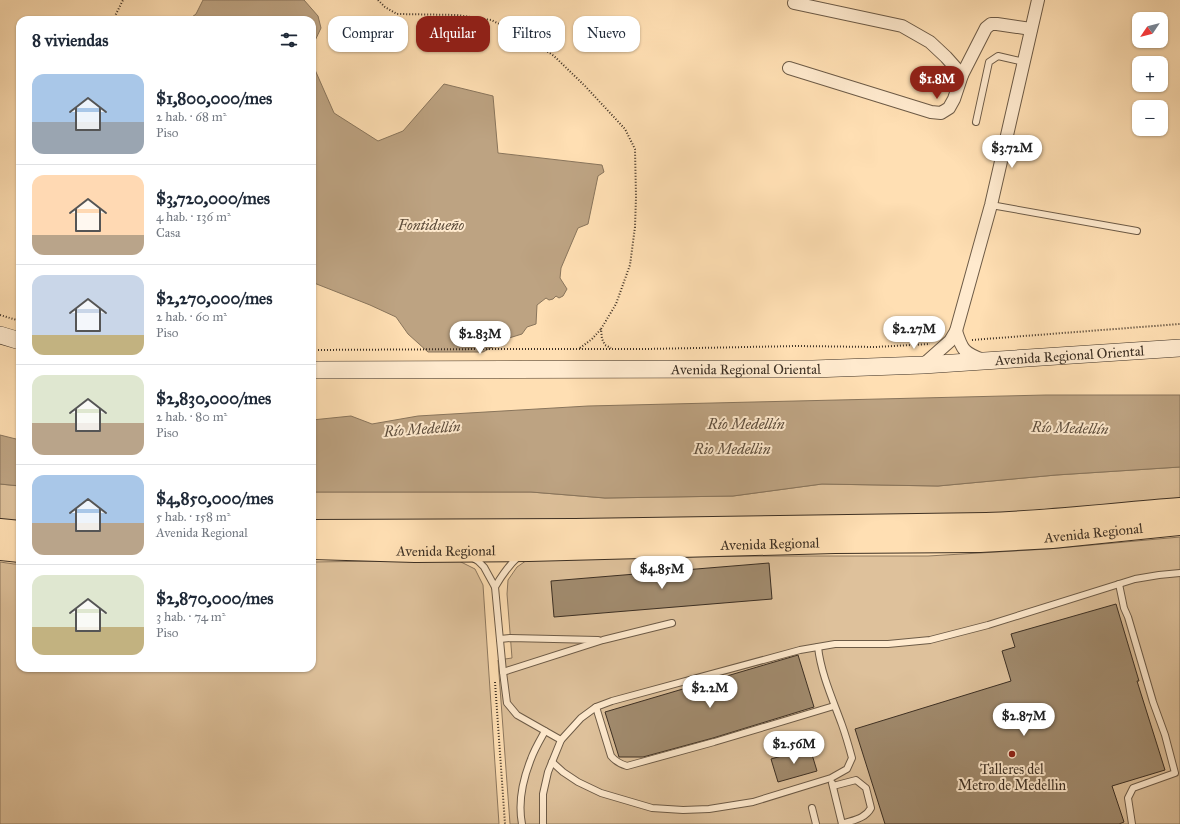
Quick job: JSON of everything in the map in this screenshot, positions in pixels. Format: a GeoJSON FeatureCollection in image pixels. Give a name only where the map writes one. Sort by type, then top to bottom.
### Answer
{"type":"FeatureCollection","features":[{"type":"Feature","properties":{"kind":"highway","name":"Avenida Regional"},"geometry":{"type":"LineString","coordinates":[[316,532],[986,524],[1077,519],[1180,509]]}},
{"type":"Feature","properties":{"kind":"highway","name":"Avenida Regional"},"geometry":{"type":"LineString","coordinates":[[316,548],[461,551],[980,540],[1052,537],[1180,524]]}},
{"type":"Feature","properties":{"kind":"highway"},"geometry":{"type":"LineString","coordinates":[[0,530],[16,532]]}},
{"type":"Feature","properties":{"kind":"highway"},"geometry":{"type":"LineString","coordinates":[[0,549],[16,551]]}},
{"type":"Feature","properties":{"kind":"main road"},"geometry":{"type":"LineString","coordinates":[[0,335],[16,339]]}},
{"type":"Feature","properties":{"kind":"main road","name":"Avenida Regional Oriental"},"geometry":{"type":"LineString","coordinates":[[316,370],[805,369],[984,361],[1180,348]]}},
{"type":"Feature","properties":{"kind":"street"},"geometry":{"type":"LineString","coordinates":[[984,361],[969,355],[961,346],[958,336],[992,205],[1038,0]]}},
{"type":"Feature","properties":{"kind":"street"},"geometry":{"type":"LineString","coordinates":[[794,2],[902,26],[930,42],[962,75]]}},
{"type":"Feature","properties":{"kind":"street"},"geometry":{"type":"LineString","coordinates":[[789,68],[931,112],[941,112],[949,108],[954,99],[962,75],[986,28],[992,24],[997,24],[1031,29]]}},
{"type":"Feature","properties":{"kind":"street"},"geometry":{"type":"LineString","coordinates":[[922,364],[947,343],[958,336]]}},
{"type":"Feature","properties":{"kind":"lane"},"geometry":{"type":"LineString","coordinates":[[976,122],[989,62],[998,56],[1024,62]]}},
{"type":"Feature","properties":{"kind":"lane"},"geometry":{"type":"LineString","coordinates":[[992,205],[1137,231]]}},
{"type":"Feature","properties":{"kind":"lane"},"geometry":{"type":"LineString","coordinates":[[495,587],[509,565],[529,550]]}},
{"type":"Feature","properties":{"kind":"lane"},"geometry":{"type":"LineString","coordinates":[[461,551],[481,564],[490,576],[495,587],[507,703],[517,715],[561,740]]}},
{"type":"Feature","properties":{"kind":"lane"},"geometry":{"type":"LineString","coordinates":[[543,824],[543,794],[548,772],[561,740],[581,718],[596,707],[612,701],[792,652],[835,644],[888,644],[930,640],[988,625],[1119,584],[1147,577],[1180,573]]}},
{"type":"Feature","properties":{"kind":"lane"},"geometry":{"type":"LineString","coordinates":[[1119,584],[1124,608],[1153,702],[1178,773],[1133,788],[1128,798],[1132,824]]}},
{"type":"Feature","properties":{"kind":"lane"},"geometry":{"type":"LineString","coordinates":[[503,672],[603,640],[672,623]]}},
{"type":"Feature","properties":{"kind":"lane"},"geometry":{"type":"LineString","coordinates":[[500,639],[603,640]]}},
{"type":"Feature","properties":{"kind":"lane"},"geometry":{"type":"LineString","coordinates":[[552,762],[563,772],[578,782],[602,793],[652,808],[683,810],[709,809],[753,802],[831,778],[847,769],[852,758],[834,706],[819,656],[818,647]]}},
{"type":"Feature","properties":{"kind":"lane"},"geometry":{"type":"LineString","coordinates":[[596,707],[611,756],[615,761],[627,766],[834,706]]}},
{"type":"Feature","properties":{"kind":"lane"},"geometry":{"type":"LineString","coordinates":[[522,824],[524,778],[531,758],[545,731]]}},
{"type":"Feature","properties":{"kind":"lane"},"geometry":{"type":"LineString","coordinates":[[831,778],[842,824],[865,816],[869,813],[871,808],[866,788],[856,780],[833,786]]}},
{"type":"Feature","properties":{"kind":"lane"},"geometry":{"type":"LineString","coordinates":[[812,808],[816,824]]}},
{"type":"Feature","properties":{"kind":"path"},"geometry":{"type":"LineString","coordinates":[[115,16],[123,0]]}},
{"type":"Feature","properties":{"kind":"path"},"geometry":{"type":"LineString","coordinates":[[378,0],[385,7],[397,14],[457,15],[491,20],[523,35],[554,56],[585,86],[625,129],[635,149],[635,227],[630,265],[616,304],[601,329],[592,339],[579,349]]}},
{"type":"Feature","properties":{"kind":"path"},"geometry":{"type":"LineString","coordinates":[[0,315],[16,320]]}},
{"type":"Feature","properties":{"kind":"path"},"geometry":{"type":"LineString","coordinates":[[958,336],[1180,324]]}},
{"type":"Feature","properties":{"kind":"path"},"geometry":{"type":"LineString","coordinates":[[601,329],[602,339],[605,345],[612,349]]}},
{"type":"Feature","properties":{"kind":"path"},"geometry":{"type":"LineString","coordinates":[[316,350],[646,349],[797,346],[875,347],[947,343]]}},
{"type":"Feature","properties":{"kind":"path"},"geometry":{"type":"LineString","coordinates":[[495,677],[504,824]]}},
{"type":"Feature","properties":{"kind":"shaded area"},"geometry":{"type":"Polygon","coordinates":[[[1180,467],[1180,502],[1043,513],[316,524],[316,492],[531,492],[605,498],[733,496],[822,484],[938,486],[1056,475],[1180,467]]]}},
{"type":"Feature","properties":{"kind":"shaded area"},"geometry":{"type":"Polygon","coordinates":[[[0,484],[16,486],[16,522],[0,520],[0,484]]]}},
{"type":"Feature","properties":{"kind":"shaded area"},"geometry":{"type":"Polygon","coordinates":[[[1180,537],[1180,824],[510,824],[498,660],[512,658],[507,594],[508,580],[517,567],[530,558],[928,556],[1048,549],[1180,537]]]}},
{"type":"Feature","properties":{"kind":"shaded area"},"geometry":{"type":"Polygon","coordinates":[[[457,560],[475,569],[483,585],[499,824],[0,824],[0,562],[16,564],[16,672],[316,672],[316,562],[457,560]]]}},
{"type":"Feature","properties":{"kind":"water"},"geometry":{"type":"Polygon","coordinates":[[[203,0],[304,0],[318,16],[321,28],[316,39],[316,16],[193,16],[196,14],[203,0]]]}},
{"type":"Feature","properties":{"kind":"water","name":"Fontidueño"},"geometry":{"type":"Polygon","coordinates":[[[316,72],[334,113],[378,141],[403,131],[444,84],[493,96],[498,153],[602,165],[604,172],[598,176],[588,224],[578,228],[561,268],[560,278],[567,289],[563,296],[559,298],[556,296],[549,300],[546,298],[537,305],[536,324],[527,327],[522,334],[509,338],[483,352],[428,352],[408,334],[396,317],[316,284],[316,72]]]}},
{"type":"Feature","properties":{"kind":"water","name":"Rio Medellin"},"geometry":{"type":"Polygon","coordinates":[[[1046,395],[1180,395],[1180,467],[1056,475],[938,486],[822,484],[733,496],[605,498],[531,492],[316,492],[316,420],[351,416],[372,424],[418,416],[588,406],[1046,395]]]}},
{"type":"Feature","properties":{"kind":"water"},"geometry":{"type":"Polygon","coordinates":[[[0,435],[16,439],[16,486],[0,484],[0,435]]]}},
{"type":"Feature","properties":{"kind":"building"},"geometry":{"type":"Polygon","coordinates":[[[769,563],[772,599],[554,617],[551,581],[769,563]]]}},
{"type":"Feature","properties":{"kind":"building","name":"Talleres del Metro de Medellin"},"geometry":{"type":"Polygon","coordinates":[[[1116,604],[1139,681],[1137,681],[1165,770],[1112,786],[1124,822],[1119,824],[885,824],[855,729],[1011,681],[1002,651],[1015,647],[1011,634],[1116,604]]]}},
{"type":"Feature","properties":{"kind":"building"},"geometry":{"type":"Polygon","coordinates":[[[798,655],[814,707],[713,738],[643,757],[619,757],[605,712],[798,655]]]}},
{"type":"Feature","properties":{"kind":"building"},"geometry":{"type":"Polygon","coordinates":[[[810,748],[817,771],[778,782],[771,759],[810,748]]]}},
{"type":"Feature","properties":{"kind":"place","name":"Talleres del Metro de Medellin"},"geometry":{"type":"Point","coordinates":[1012,754]}},
{"type":"Feature","properties":{"kind":"water label","name":"Río Medellín"},"geometry":{"type":"Point","coordinates":[746,424]}},
{"type":"Feature","properties":{"kind":"water label","name":"Río Medellín"},"geometry":{"type":"Point","coordinates":[1070,428]}},
{"type":"Feature","properties":{"kind":"water label","name":"Río Medellín"},"geometry":{"type":"Point","coordinates":[422,429]}}]}
